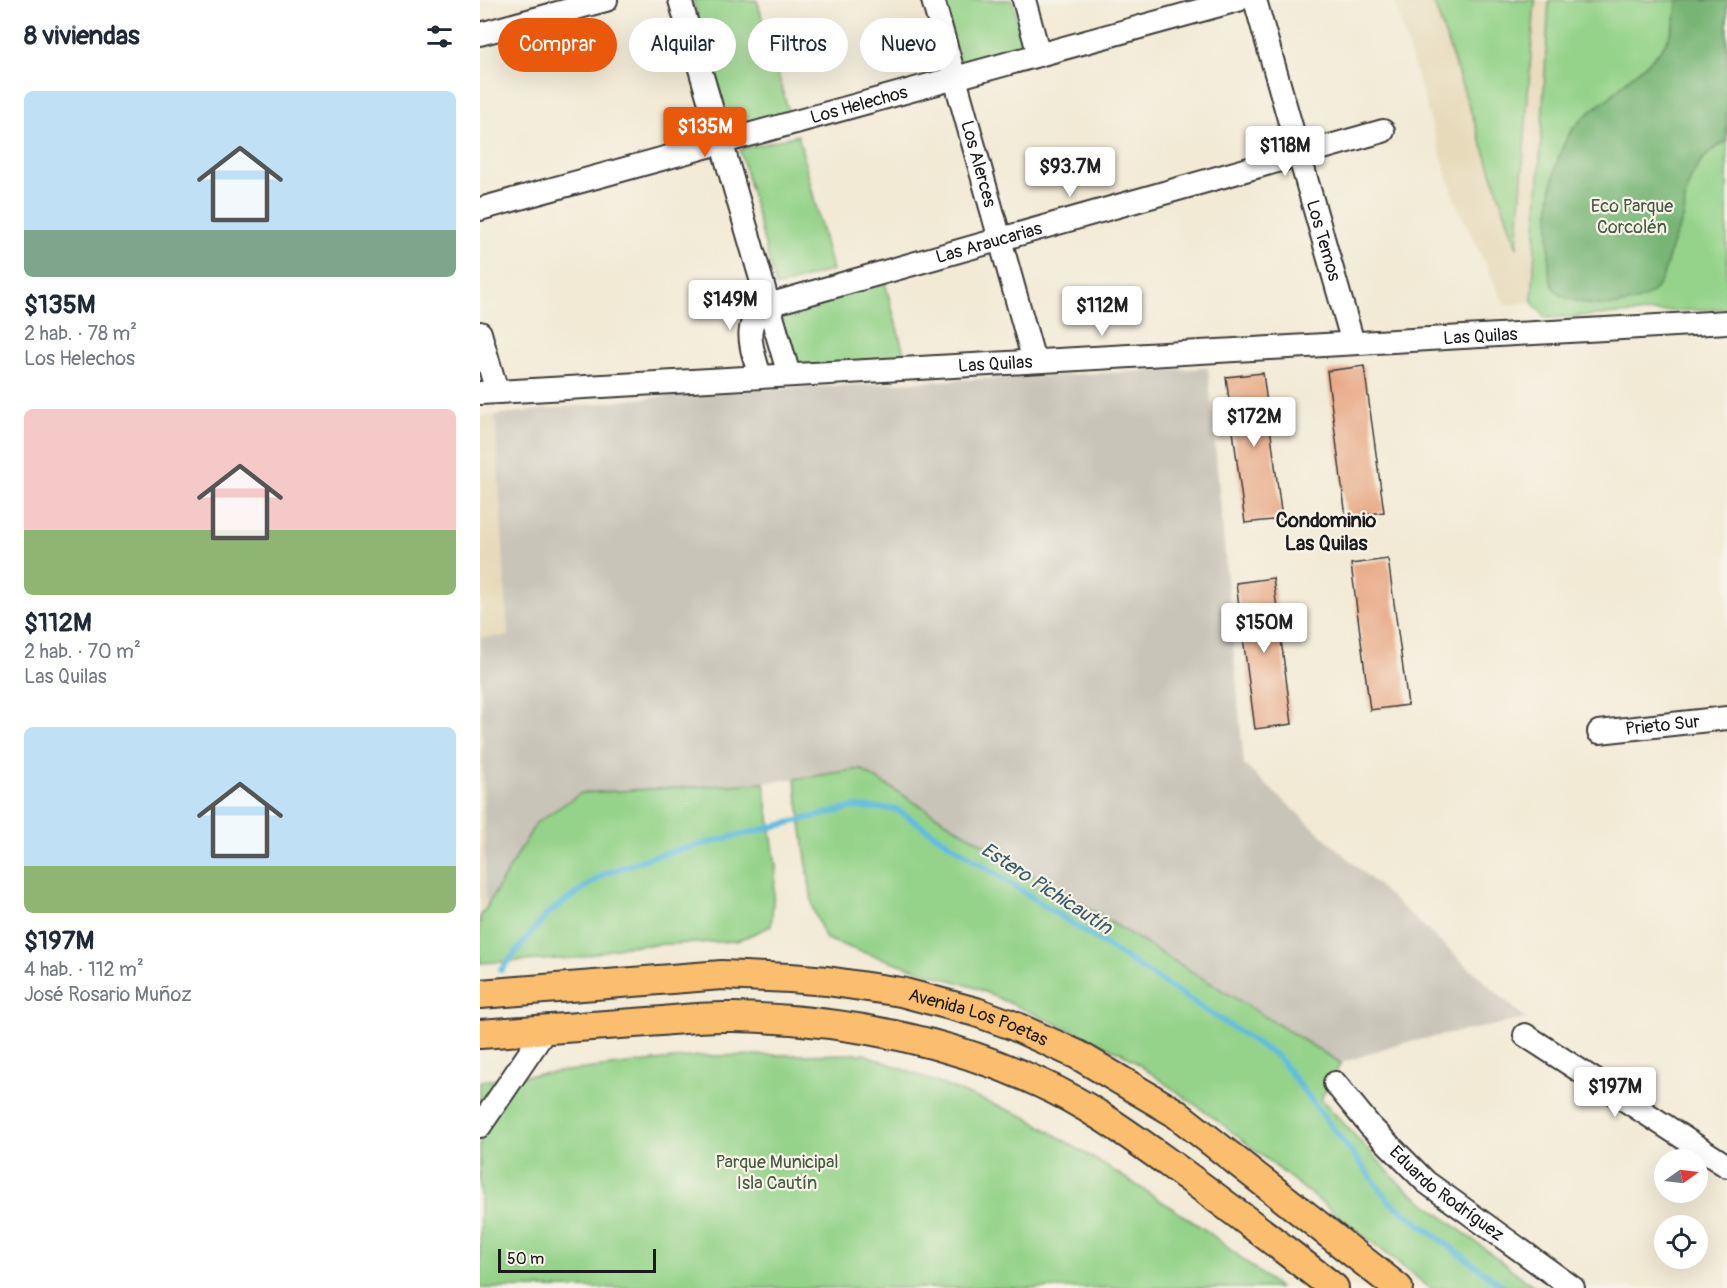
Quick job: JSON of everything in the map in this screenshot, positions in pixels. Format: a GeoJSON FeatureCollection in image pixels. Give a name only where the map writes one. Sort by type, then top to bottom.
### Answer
{"type":"FeatureCollection","features":[{"type":"Feature","properties":{"kind":"main road","name":"Avenida Los Poetas"},"geometry":{"type":"LineString","coordinates":[[480,994],[722,975],[827,981],[864,986],[920,997],[976,1012],[1012,1025],[1078,1055],[1174,1112],[1398,1288]]}},
{"type":"Feature","properties":{"kind":"main road","name":"Avenida Los Poetas"},"geometry":{"type":"LineString","coordinates":[[480,1034],[729,1016],[811,1021],[893,1034],[966,1053],[1042,1084],[1117,1126],[1234,1211],[1334,1288]]}},
{"type":"Feature","properties":{"kind":"street"},"geometry":{"type":"LineString","coordinates":[[480,34],[537,9],[606,0]]}},
{"type":"Feature","properties":{"kind":"street"},"geometry":{"type":"LineString","coordinates":[[681,0],[789,375]]}},
{"type":"Feature","properties":{"kind":"street","name":"Los Alerces"},"geometry":{"type":"LineString","coordinates":[[933,0],[1034,362]]}},
{"type":"Feature","properties":{"kind":"street"},"geometry":{"type":"LineString","coordinates":[[1024,0],[1039,55]]}},
{"type":"Feature","properties":{"kind":"street","name":"Los Helechos"},"geometry":{"type":"LineString","coordinates":[[480,209],[1039,55],[1208,4],[1238,0]]}},
{"type":"Feature","properties":{"kind":"street","name":"Los Temos"},"geometry":{"type":"LineString","coordinates":[[1255,0],[1353,343]]}},
{"type":"Feature","properties":{"kind":"street","name":"Las Araucarias"},"geometry":{"type":"LineString","coordinates":[[768,304],[1383,131]]}},
{"type":"Feature","properties":{"kind":"street"},"geometry":{"type":"LineString","coordinates":[[760,377],[750,332],[755,316],[768,304]]}},
{"type":"Feature","properties":{"kind":"street","name":"Las Quilas"},"geometry":{"type":"LineString","coordinates":[[488,392],[1727,322]]}},
{"type":"Feature","properties":{"kind":"street"},"geometry":{"type":"LineString","coordinates":[[480,333],[488,392]]}},
{"type":"Feature","properties":{"kind":"street","name":"Prieto Sur"},"geometry":{"type":"LineString","coordinates":[[1599,732],[1727,718]]}},
{"type":"Feature","properties":{"kind":"street"},"geometry":{"type":"LineString","coordinates":[[480,1126],[546,1029]]}},
{"type":"Feature","properties":{"kind":"street"},"geometry":{"type":"LineString","coordinates":[[1525,1035],[1727,1166]]}},
{"type":"Feature","properties":{"kind":"street","name":"Eduardo Rodríguez"},"geometry":{"type":"LineString","coordinates":[[1335,1083],[1370,1126],[1426,1182],[1573,1288]]}},
{"type":"Feature","properties":{"kind":"shaded area"},"geometry":{"type":"Polygon","coordinates":[[[1394,0],[1549,0],[1532,302],[1505,305],[1455,201],[1394,0]]]}},
{"type":"Feature","properties":{"kind":"shaded area"},"geometry":{"type":"Polygon","coordinates":[[[1208,368],[1244,765],[1526,1019],[1398,1044],[1341,1063],[860,769],[764,783],[581,793],[536,823],[486,908],[480,637],[508,636],[495,415],[690,393],[1208,368]]]}},
{"type":"Feature","properties":{"kind":"shaded area"},"geometry":{"type":"Polygon","coordinates":[[[495,415],[508,636],[480,637],[480,416],[495,415]]]}},
{"type":"Feature","properties":{"kind":"shaded area"},"geometry":{"type":"Polygon","coordinates":[[[480,672],[486,908],[480,917],[480,672]]]}},
{"type":"Feature","properties":{"kind":"green space"},"geometry":{"type":"Polygon","coordinates":[[[693,0],[757,0],[762,18],[748,18],[748,72],[777,72],[789,113],[730,128],[714,72],[736,72],[736,18],[698,18],[693,0]]]}},
{"type":"Feature","properties":{"kind":"green space"},"geometry":{"type":"Polygon","coordinates":[[[939,0],[1012,0],[1026,52],[958,71],[957,18],[944,18],[939,0]]]}},
{"type":"Feature","properties":{"kind":"green space"},"geometry":{"type":"Polygon","coordinates":[[[1433,0],[1535,0],[1517,248],[1433,0]]]}},
{"type":"Feature","properties":{"kind":"green space","name":"Eco Parque Corcolén"},"geometry":{"type":"Polygon","coordinates":[[[1549,0],[1727,0],[1727,308],[1546,318],[1532,302],[1549,0]]]}},
{"type":"Feature","properties":{"kind":"green space"},"geometry":{"type":"Polygon","coordinates":[[[1677,0],[1727,0],[1727,141],[1704,158],[1693,174],[1686,192],[1683,219],[1673,241],[1663,277],[1654,291],[1630,303],[1612,305],[1594,305],[1567,298],[1555,290],[1549,273],[1551,191],[1563,146],[1577,124],[1663,47],[1673,27],[1677,0]]]}},
{"type":"Feature","properties":{"kind":"green space"},"geometry":{"type":"Polygon","coordinates":[[[798,135],[832,270],[776,287],[740,150],[798,135]]]}},
{"type":"Feature","properties":{"kind":"green space"},"geometry":{"type":"Polygon","coordinates":[[[884,279],[906,361],[796,368],[779,308],[884,279]]]}},
{"type":"Feature","properties":{"kind":"green space"},"geometry":{"type":"Polygon","coordinates":[[[860,769],[1341,1063],[1321,1099],[1400,1184],[1536,1288],[1430,1288],[1222,1124],[1124,1054],[976,988],[826,939],[813,909],[795,779],[860,769]]]}},
{"type":"Feature","properties":{"kind":"green space"},"geometry":{"type":"Polygon","coordinates":[[[764,783],[776,867],[771,926],[737,941],[625,946],[577,958],[480,963],[480,917],[536,823],[581,793],[764,783]]]}},
{"type":"Feature","properties":{"kind":"green space","name":"Parque Municipal Isla Cautín"},"geometry":{"type":"Polygon","coordinates":[[[864,1054],[1026,1117],[1207,1231],[1279,1288],[480,1288],[480,1081],[699,1056],[864,1054]]]}},
{"type":"Feature","properties":{"kind":"building"},"geometry":{"type":"Polygon","coordinates":[[[1364,366],[1384,512],[1346,517],[1327,371],[1364,366]]]}},
{"type":"Feature","properties":{"kind":"building"},"geometry":{"type":"Polygon","coordinates":[[[1263,373],[1282,519],[1245,523],[1226,377],[1263,373]]]}},
{"type":"Feature","properties":{"kind":"building"},"geometry":{"type":"Polygon","coordinates":[[[1388,559],[1408,705],[1370,710],[1351,564],[1388,559]]]}},
{"type":"Feature","properties":{"kind":"building"},"geometry":{"type":"Polygon","coordinates":[[[1273,578],[1292,724],[1255,729],[1236,583],[1273,578]]]}},
{"type":"Feature","properties":{"kind":"waterway","name":"Estero Pichicautín"},"geometry":{"type":"LineString","coordinates":[[501,970],[546,915],[604,874],[654,856],[854,807],[896,809],[1278,1057],[1389,1201],[1505,1288]]}},
{"type":"Feature","properties":{"kind":"district","name":"Condominio Las Quilas"},"geometry":{"type":"Point","coordinates":[1326,532]}}]}
